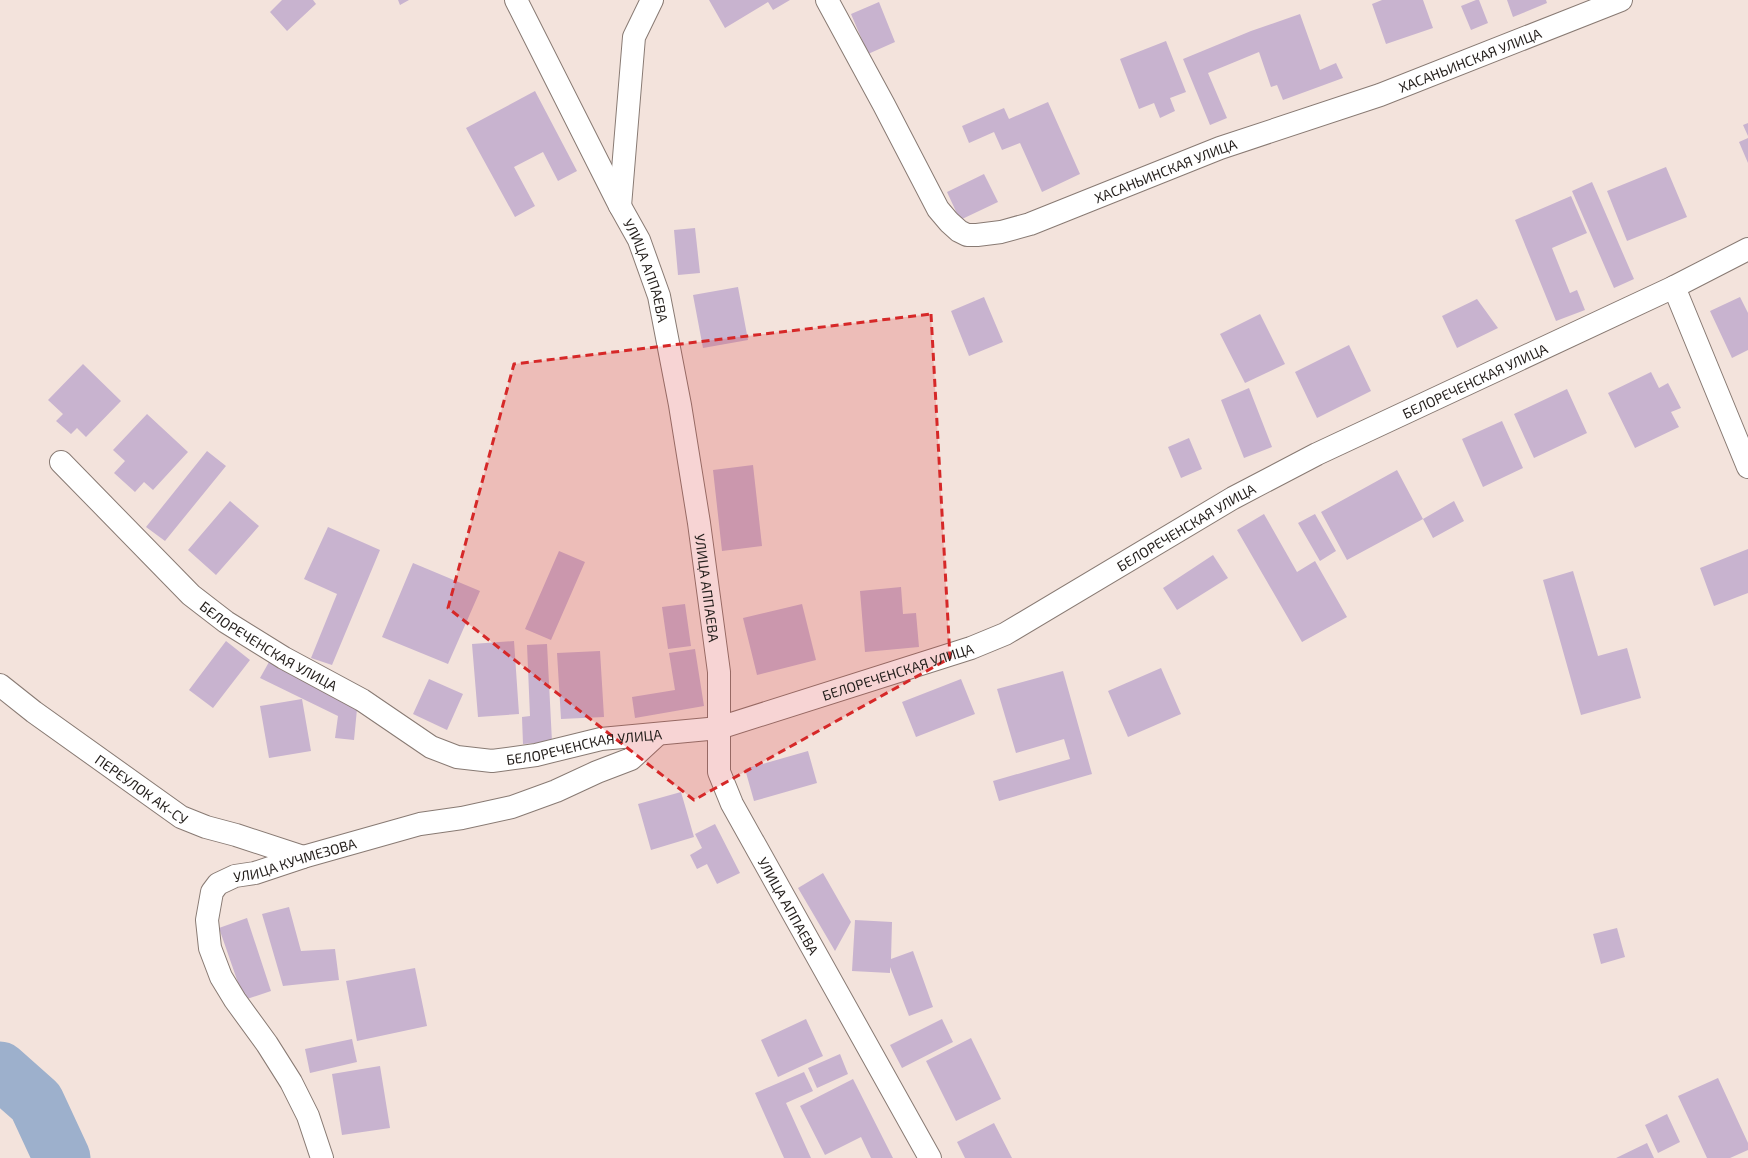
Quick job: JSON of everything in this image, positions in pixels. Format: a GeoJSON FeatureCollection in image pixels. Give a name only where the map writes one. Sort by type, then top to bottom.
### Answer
{"type":"FeatureCollection","features":[{"type":"Feature","properties":{"kind":"street","name":"УЛИЦА АППАЕВА"},"geometry":{"type":"LineString","coordinates":[[516,0],[641,247],[659,296],[669,338],[699,523],[719,672],[719,772],[732,804],[930,1158]]}},
{"type":"Feature","properties":{"kind":"street"},"geometry":{"type":"LineString","coordinates":[[620,206],[634,37],[652,0]]}},
{"type":"Feature","properties":{"kind":"street","name":"ХАСАНЬИНСКАЯ УЛИЦА"},"geometry":{"type":"LineString","coordinates":[[827,0],[938,209],[959,231],[967,235],[977,235],[1001,232],[1030,224],[1220,148],[1380,95],[1621,0]]}},
{"type":"Feature","properties":{"kind":"street","name":"БЕЛОРЕЧЕНСКАЯ УЛИЦА"},"geometry":{"type":"LineString","coordinates":[[61,462],[191,595],[226,622],[284,658],[362,700],[431,747],[457,757],[492,761],[536,755],[601,739],[657,735],[719,728],[971,648],[1005,634],[1233,498],[1317,454],[1674,286],[1748,249]]}},
{"type":"Feature","properties":{"kind":"street"},"geometry":{"type":"LineString","coordinates":[[1674,286],[1748,467]]}},
{"type":"Feature","properties":{"kind":"street","name":"ПЕРЕУЛОК АК-СУ"},"geometry":{"type":"LineString","coordinates":[[0,685],[40,716],[181,817],[206,827],[236,835],[303,857]]}},
{"type":"Feature","properties":{"kind":"street","name":"УЛИЦА КУЧМЕЗОВА"},"geometry":{"type":"LineString","coordinates":[[322,1158],[308,1116],[291,1082],[221,977],[210,948],[206,920],[212,892],[218,884],[235,876],[255,873],[303,857],[420,824],[462,818],[512,807],[556,791],[597,772],[631,759],[657,735]]}},
{"type":"Feature","properties":{"kind":"highlighted area"},"geometry":{"type":"Polygon","coordinates":[[[931,314],[950,658],[694,800],[448,608],[514,364],[931,314]]]}},
{"type":"Feature","properties":{"kind":"building"},"geometry":{"type":"Polygon","coordinates":[[[282,0],[313,0],[316,4],[287,31],[270,12],[282,0]]]}},
{"type":"Feature","properties":{"kind":"building"},"geometry":{"type":"Polygon","coordinates":[[[398,0],[409,0],[400,5],[398,0]]]}},
{"type":"Feature","properties":{"kind":"building"},"geometry":{"type":"Polygon","coordinates":[[[709,0],[790,0],[773,10],[768,2],[725,28],[709,0]]]}},
{"type":"Feature","properties":{"kind":"building"},"geometry":{"type":"Polygon","coordinates":[[[1382,0],[1423,0],[1433,28],[1386,44],[1372,4],[1382,0]]]}},
{"type":"Feature","properties":{"kind":"building"},"geometry":{"type":"Polygon","coordinates":[[[1479,0],[1488,23],[1471,30],[1461,6],[1479,0]]]}},
{"type":"Feature","properties":{"kind":"building"},"geometry":{"type":"Polygon","coordinates":[[[1507,0],[1546,0],[1547,3],[1513,17],[1507,0]]]}},
{"type":"Feature","properties":{"kind":"building"},"geometry":{"type":"Polygon","coordinates":[[[879,2],[895,42],[868,54],[851,14],[879,2]]]}},
{"type":"Feature","properties":{"kind":"building"},"geometry":{"type":"Polygon","coordinates":[[[1300,14],[1320,70],[1336,63],[1343,78],[1283,100],[1277,85],[1271,87],[1259,52],[1208,73],[1227,118],[1210,125],[1183,59],[1251,31],[1300,14]]]}},
{"type":"Feature","properties":{"kind":"building"},"geometry":{"type":"Polygon","coordinates":[[[1166,41],[1186,92],[1170,98],[1175,111],[1160,118],[1154,103],[1139,109],[1120,59],[1166,41]]]}},
{"type":"Feature","properties":{"kind":"building"},"geometry":{"type":"Polygon","coordinates":[[[535,91],[577,171],[558,181],[543,152],[514,167],[535,206],[515,217],[466,128],[535,91]]]}},
{"type":"Feature","properties":{"kind":"building"},"geometry":{"type":"Polygon","coordinates":[[[1048,102],[1080,174],[1042,192],[1020,143],[1002,150],[994,132],[969,143],[962,126],[1004,108],[1009,119],[1048,102]]]}},
{"type":"Feature","properties":{"kind":"building"},"geometry":{"type":"Polygon","coordinates":[[[1748,123],[1748,136],[1743,125],[1748,123]]]}},
{"type":"Feature","properties":{"kind":"building"},"geometry":{"type":"Polygon","coordinates":[[[1748,138],[1748,163],[1739,142],[1748,138]]]}},
{"type":"Feature","properties":{"kind":"building"},"geometry":{"type":"Polygon","coordinates":[[[1666,167],[1687,217],[1627,241],[1607,191],[1666,167]]]}},
{"type":"Feature","properties":{"kind":"building"},"geometry":{"type":"Polygon","coordinates":[[[984,174],[998,202],[960,220],[947,192],[984,174]]]}},
{"type":"Feature","properties":{"kind":"building"},"geometry":{"type":"Polygon","coordinates":[[[1592,182],[1634,279],[1614,288],[1572,191],[1592,182]]]}},
{"type":"Feature","properties":{"kind":"building"},"geometry":{"type":"Polygon","coordinates":[[[1571,196],[1587,233],[1552,248],[1570,293],[1577,290],[1585,310],[1556,321],[1515,220],[1571,196]]]}},
{"type":"Feature","properties":{"kind":"building"},"geometry":{"type":"Polygon","coordinates":[[[695,228],[700,273],[678,275],[674,230],[695,228]]]}},
{"type":"Feature","properties":{"kind":"building"},"geometry":{"type":"Polygon","coordinates":[[[738,287],[748,340],[703,348],[693,295],[738,287]]]}},
{"type":"Feature","properties":{"kind":"building"},"geometry":{"type":"Polygon","coordinates":[[[984,297],[1003,342],[969,356],[951,311],[984,297]]]}},
{"type":"Feature","properties":{"kind":"building"},"geometry":{"type":"Polygon","coordinates":[[[1740,297],[1748,313],[1748,350],[1732,358],[1710,311],[1740,297]]]}},
{"type":"Feature","properties":{"kind":"building"},"geometry":{"type":"Polygon","coordinates":[[[1477,299],[1498,328],[1457,348],[1442,316],[1477,299]]]}},
{"type":"Feature","properties":{"kind":"building"},"geometry":{"type":"Polygon","coordinates":[[[1260,314],[1285,364],[1245,383],[1220,334],[1260,314]]]}},
{"type":"Feature","properties":{"kind":"building"},"geometry":{"type":"Polygon","coordinates":[[[1349,345],[1371,391],[1317,418],[1295,372],[1349,345]]]}},
{"type":"Feature","properties":{"kind":"building"},"geometry":{"type":"Polygon","coordinates":[[[83,364],[121,401],[86,437],[77,428],[71,434],[56,421],[63,414],[48,400],[83,364]]]}},
{"type":"Feature","properties":{"kind":"building"},"geometry":{"type":"Polygon","coordinates":[[[1651,372],[1659,388],[1668,383],[1681,408],[1671,412],[1679,427],[1635,448],[1608,393],[1651,372]]]}},
{"type":"Feature","properties":{"kind":"building"},"geometry":{"type":"Polygon","coordinates":[[[1249,388],[1272,447],[1244,458],[1221,400],[1249,388]]]}},
{"type":"Feature","properties":{"kind":"building"},"geometry":{"type":"Polygon","coordinates":[[[1567,389],[1587,433],[1534,458],[1514,414],[1567,389]]]}},
{"type":"Feature","properties":{"kind":"building"},"geometry":{"type":"Polygon","coordinates":[[[147,414],[188,452],[153,490],[144,482],[135,492],[114,473],[125,461],[113,450],[147,414]]]}},
{"type":"Feature","properties":{"kind":"building"},"geometry":{"type":"Polygon","coordinates":[[[1502,421],[1523,468],[1483,487],[1462,439],[1502,421]]]}},
{"type":"Feature","properties":{"kind":"building"},"geometry":{"type":"Polygon","coordinates":[[[1189,438],[1202,469],[1181,478],[1168,447],[1189,438]]]}},
{"type":"Feature","properties":{"kind":"building"},"geometry":{"type":"Polygon","coordinates":[[[207,451],[226,466],[165,541],[146,527],[207,451]]]}},
{"type":"Feature","properties":{"kind":"building"},"geometry":{"type":"Polygon","coordinates":[[[753,465],[762,546],[722,551],[713,470],[753,465]]]}},
{"type":"Feature","properties":{"kind":"building"},"geometry":{"type":"Polygon","coordinates":[[[1397,470],[1423,519],[1347,560],[1321,512],[1397,470]]]}},
{"type":"Feature","properties":{"kind":"building"},"geometry":{"type":"Polygon","coordinates":[[[230,501],[259,526],[216,575],[188,550],[230,501]]]}},
{"type":"Feature","properties":{"kind":"building"},"geometry":{"type":"Polygon","coordinates":[[[1454,501],[1464,521],[1433,538],[1423,519],[1454,501]]]}},
{"type":"Feature","properties":{"kind":"building"},"geometry":{"type":"Polygon","coordinates":[[[1264,514],[1297,572],[1315,561],[1347,617],[1302,642],[1237,530],[1264,514]]]}},
{"type":"Feature","properties":{"kind":"building"},"geometry":{"type":"Polygon","coordinates":[[[1315,514],[1336,551],[1320,561],[1298,523],[1315,514]]]}},
{"type":"Feature","properties":{"kind":"building"},"geometry":{"type":"Polygon","coordinates":[[[328,527],[380,550],[332,665],[311,658],[337,594],[304,579],[328,527]]]}},
{"type":"Feature","properties":{"kind":"building"},"geometry":{"type":"Polygon","coordinates":[[[1748,549],[1748,593],[1714,606],[1700,568],[1748,549]]]}},
{"type":"Feature","properties":{"kind":"building"},"geometry":{"type":"Polygon","coordinates":[[[559,551],[585,562],[551,640],[525,629],[559,551]]]}},
{"type":"Feature","properties":{"kind":"building"},"geometry":{"type":"Polygon","coordinates":[[[1213,555],[1228,578],[1177,610],[1163,588],[1213,555]]]}},
{"type":"Feature","properties":{"kind":"building"},"geometry":{"type":"Polygon","coordinates":[[[413,563],[480,591],[448,664],[382,637],[413,563]]]}},
{"type":"Feature","properties":{"kind":"building"},"geometry":{"type":"Polygon","coordinates":[[[1573,571],[1598,656],[1627,648],[1641,698],[1581,715],[1543,580],[1573,571]]]}},
{"type":"Feature","properties":{"kind":"building"},"geometry":{"type":"Polygon","coordinates":[[[901,587],[903,614],[916,613],[919,647],[865,652],[860,591],[901,587]]]}},
{"type":"Feature","properties":{"kind":"building"},"geometry":{"type":"Polygon","coordinates":[[[685,604],[691,646],[668,649],[662,607],[685,604]]]}},
{"type":"Feature","properties":{"kind":"building"},"geometry":{"type":"Polygon","coordinates":[[[802,604],[816,660],[757,675],[743,618],[802,604]]]}},
{"type":"Feature","properties":{"kind":"building"},"geometry":{"type":"Polygon","coordinates":[[[226,641],[250,660],[213,708],[189,690],[226,641]]]}},
{"type":"Feature","properties":{"kind":"building"},"geometry":{"type":"Polygon","coordinates":[[[514,641],[519,714],[478,717],[472,644],[514,641]]]}},
{"type":"Feature","properties":{"kind":"building"},"geometry":{"type":"Polygon","coordinates":[[[547,644],[552,742],[523,744],[522,717],[530,716],[527,645],[547,644]]]}},
{"type":"Feature","properties":{"kind":"building"},"geometry":{"type":"Polygon","coordinates":[[[695,649],[704,706],[635,718],[632,697],[675,690],[669,653],[695,649]]]}},
{"type":"Feature","properties":{"kind":"building"},"geometry":{"type":"Polygon","coordinates":[[[600,651],[604,717],[561,719],[557,653],[600,651]]]}},
{"type":"Feature","properties":{"kind":"building"},"geometry":{"type":"Polygon","coordinates":[[[269,662],[357,709],[354,740],[335,738],[338,716],[260,678],[269,662]]]}},
{"type":"Feature","properties":{"kind":"building"},"geometry":{"type":"Polygon","coordinates":[[[1161,668],[1181,714],[1128,737],[1108,691],[1161,668]]]}},
{"type":"Feature","properties":{"kind":"building"},"geometry":{"type":"Polygon","coordinates":[[[1063,671],[1092,774],[999,801],[993,781],[1070,759],[1064,739],[1016,753],[997,689],[1063,671]]]}},
{"type":"Feature","properties":{"kind":"building"},"geometry":{"type":"Polygon","coordinates":[[[429,679],[463,694],[447,730],[413,714],[429,679]]]}},
{"type":"Feature","properties":{"kind":"building"},"geometry":{"type":"Polygon","coordinates":[[[961,679],[975,714],[916,737],[902,702],[961,679]]]}},
{"type":"Feature","properties":{"kind":"building"},"geometry":{"type":"Polygon","coordinates":[[[302,699],[311,751],[269,758],[260,706],[302,699]]]}},
{"type":"Feature","properties":{"kind":"building"},"geometry":{"type":"Polygon","coordinates":[[[808,751],[817,783],[754,801],[745,769],[808,751]]]}},
{"type":"Feature","properties":{"kind":"building"},"geometry":{"type":"Polygon","coordinates":[[[681,792],[694,837],[651,850],[638,804],[681,792]]]}},
{"type":"Feature","properties":{"kind":"building"},"geometry":{"type":"Polygon","coordinates":[[[715,824],[740,873],[717,884],[707,864],[697,869],[690,855],[702,848],[695,834],[715,824]]]}},
{"type":"Feature","properties":{"kind":"building"},"geometry":{"type":"Polygon","coordinates":[[[823,873],[851,922],[835,951],[798,888],[823,873]]]}},
{"type":"Feature","properties":{"kind":"building"},"geometry":{"type":"Polygon","coordinates":[[[289,907],[301,951],[335,949],[339,980],[283,986],[262,914],[289,907]]]}},
{"type":"Feature","properties":{"kind":"building"},"geometry":{"type":"Polygon","coordinates":[[[247,918],[271,991],[244,1000],[219,928],[247,918]]]}},
{"type":"Feature","properties":{"kind":"building"},"geometry":{"type":"Polygon","coordinates":[[[855,920],[892,922],[891,959],[913,951],[933,1007],[909,1016],[890,967],[890,973],[852,971],[855,920]]]}},
{"type":"Feature","properties":{"kind":"building"},"geometry":{"type":"Polygon","coordinates":[[[1617,928],[1625,957],[1601,964],[1593,934],[1617,928]]]}},
{"type":"Feature","properties":{"kind":"building"},"geometry":{"type":"Polygon","coordinates":[[[415,968],[427,1026],[357,1041],[346,981],[415,968]]]}},
{"type":"Feature","properties":{"kind":"building"},"geometry":{"type":"Polygon","coordinates":[[[806,1019],[823,1056],[778,1077],[761,1040],[806,1019]]]}},
{"type":"Feature","properties":{"kind":"building"},"geometry":{"type":"Polygon","coordinates":[[[942,1019],[953,1042],[902,1068],[890,1045],[942,1019]]]}},
{"type":"Feature","properties":{"kind":"building"},"geometry":{"type":"Polygon","coordinates":[[[971,1038],[1001,1099],[956,1121],[926,1061],[971,1038]]]}},
{"type":"Feature","properties":{"kind":"building"},"geometry":{"type":"Polygon","coordinates":[[[352,1039],[357,1062],[310,1073],[305,1049],[352,1039]]]}},
{"type":"Feature","properties":{"kind":"building"},"geometry":{"type":"Polygon","coordinates":[[[840,1054],[848,1074],[817,1088],[808,1068],[840,1054]]]}},
{"type":"Feature","properties":{"kind":"building"},"geometry":{"type":"Polygon","coordinates":[[[380,1066],[390,1128],[342,1135],[332,1074],[380,1066]]]}},
{"type":"Feature","properties":{"kind":"building"},"geometry":{"type":"Polygon","coordinates":[[[804,1072],[813,1091],[786,1103],[811,1158],[784,1158],[755,1093],[804,1072]]]}},
{"type":"Feature","properties":{"kind":"building"},"geometry":{"type":"Polygon","coordinates":[[[1718,1078],[1748,1143],[1748,1150],[1730,1158],[1707,1158],[1678,1096],[1718,1078]]]}},
{"type":"Feature","properties":{"kind":"building"},"geometry":{"type":"Polygon","coordinates":[[[853,1079],[893,1158],[871,1158],[861,1137],[825,1155],[800,1106],[853,1079]]]}},
{"type":"Feature","properties":{"kind":"building"},"geometry":{"type":"Polygon","coordinates":[[[1667,1114],[1680,1142],[1658,1153],[1645,1125],[1667,1114]]]}},
{"type":"Feature","properties":{"kind":"building"},"geometry":{"type":"Polygon","coordinates":[[[994,1123],[1012,1158],[965,1158],[957,1142],[994,1123]]]}},
{"type":"Feature","properties":{"kind":"building"},"geometry":{"type":"Polygon","coordinates":[[[1647,1143],[1654,1158],[1616,1158],[1647,1143]]]}},
{"type":"Feature","properties":{"kind":"waterway"},"geometry":{"type":"LineString","coordinates":[[0,1070],[36,1102],[62,1158]]}}]}
